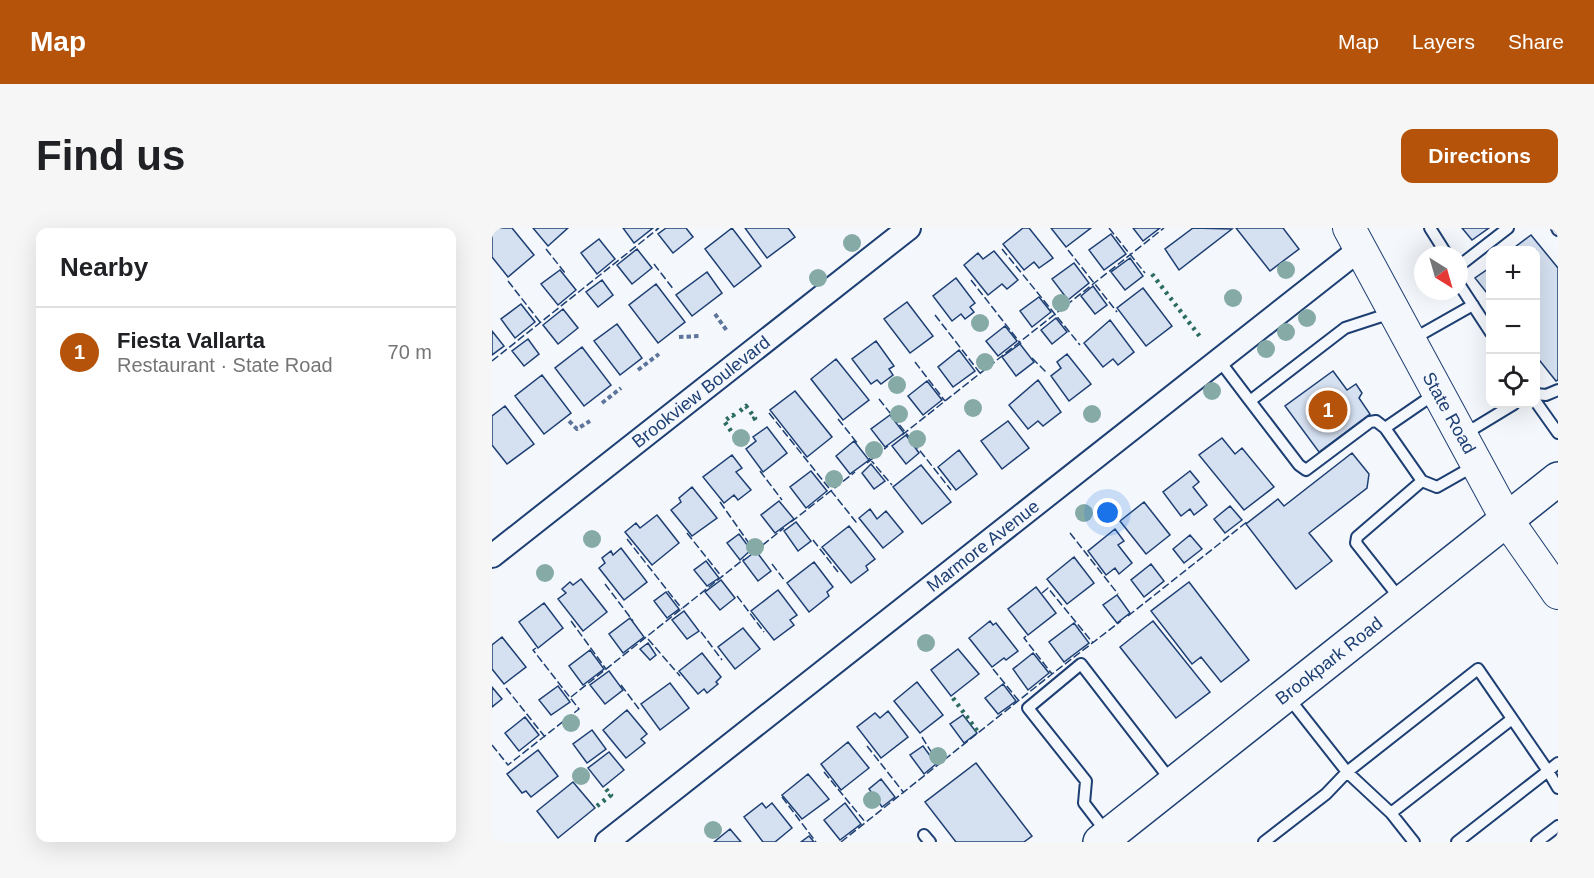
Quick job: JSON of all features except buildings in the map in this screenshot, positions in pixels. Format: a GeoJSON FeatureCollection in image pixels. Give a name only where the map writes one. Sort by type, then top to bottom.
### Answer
{"type":"FeatureCollection","features":[{"type":"Feature","properties":{"kind":"main road","name":"State Road"},"geometry":{"type":"LineString","coordinates":[[1354,239],[1507,520],[1558,593]]}},
{"type":"Feature","properties":{"kind":"main road","name":"Brookpark Road"},"geometry":{"type":"LineString","coordinates":[[1105,838],[1558,479]]}},
{"type":"Feature","properties":{"kind":"street","name":"Brookview Boulevard"},"geometry":{"type":"LineString","coordinates":[[492,556],[909,228]]}},
{"type":"Feature","properties":{"kind":"street","name":"Marmore Avenue"},"geometry":{"type":"LineString","coordinates":[[607,842],[1219,360],[1354,239]]}},
{"type":"Feature","properties":{"kind":"lane"},"geometry":{"type":"LineString","coordinates":[[1430,228],[1441,246]]}},
{"type":"Feature","properties":{"kind":"lane"},"geometry":{"type":"LineString","coordinates":[[1468,259],[1508,228]]}},
{"type":"Feature","properties":{"kind":"lane"},"geometry":{"type":"LineString","coordinates":[[1468,298],[1486,325]]}},
{"type":"Feature","properties":{"kind":"lane"},"geometry":{"type":"LineString","coordinates":[[1410,340],[1473,305]]}},
{"type":"Feature","properties":{"kind":"lane"},"geometry":{"type":"LineString","coordinates":[[1250,401],[1345,328],[1395,312]]}},
{"type":"Feature","properties":{"kind":"lane"},"geometry":{"type":"LineString","coordinates":[[1219,360],[1299,465],[1306,470],[1370,422],[1376,421],[1384,428],[1422,481],[1437,487],[1477,464]]}},
{"type":"Feature","properties":{"kind":"lane"},"geometry":{"type":"LineString","coordinates":[[1540,394],[1546,395],[1558,390]]}},
{"type":"Feature","properties":{"kind":"lane"},"geometry":{"type":"LineString","coordinates":[[1384,428],[1438,392]]}},
{"type":"Feature","properties":{"kind":"lane"},"geometry":{"type":"LineString","coordinates":[[1462,435],[1507,408]]}},
{"type":"Feature","properties":{"kind":"lane"},"geometry":{"type":"LineString","coordinates":[[1540,408],[1558,433]]}},
{"type":"Feature","properties":{"kind":"lane"},"geometry":{"type":"LineString","coordinates":[[1403,602],[1356,543],[1357,537],[1422,481]]}},
{"type":"Feature","properties":{"kind":"lane"},"geometry":{"type":"LineString","coordinates":[[1105,838],[1084,803],[1086,782],[1028,708],[1081,664],[1174,784]]}},
{"type":"Feature","properties":{"kind":"lane"},"geometry":{"type":"LineString","coordinates":[[1264,842],[1326,794],[1347,772],[1478,669],[1558,788]]}},
{"type":"Feature","properties":{"kind":"lane"},"geometry":{"type":"LineString","coordinates":[[1286,695],[1347,772],[1391,813],[1414,842]]}},
{"type":"Feature","properties":{"kind":"lane"},"geometry":{"type":"LineString","coordinates":[[1391,813],[1512,718]]}},
{"type":"Feature","properties":{"kind":"lane"},"geometry":{"type":"LineString","coordinates":[[1457,842],[1558,763]]}},
{"type":"Feature","properties":{"kind":"lane"},"geometry":{"type":"LineString","coordinates":[[1537,842],[1558,826]]}},
{"type":"Feature","properties":{"kind":"path"},"geometry":{"type":"LineString","coordinates":[[715,314],[727,331]]}},
{"type":"Feature","properties":{"kind":"path"},"geometry":{"type":"LineString","coordinates":[[679,337],[701,336]]}},
{"type":"Feature","properties":{"kind":"path"},"geometry":{"type":"LineString","coordinates":[[638,370],[659,354]]}},
{"type":"Feature","properties":{"kind":"path"},"geometry":{"type":"LineString","coordinates":[[602,403],[621,388]]}},
{"type":"Feature","properties":{"kind":"path"},"geometry":{"type":"LineString","coordinates":[[569,421],[578,429],[590,421]]}},
{"type":"Feature","properties":{"kind":"hedge"},"geometry":{"type":"LineString","coordinates":[[1152,274],[1201,338]]}},
{"type":"Feature","properties":{"kind":"hedge"},"geometry":{"type":"LineString","coordinates":[[740,411],[746,406],[755,418],[749,421]]}},
{"type":"Feature","properties":{"kind":"hedge"},"geometry":{"type":"LineString","coordinates":[[731,431],[724,421],[733,415],[736,420]]}},
{"type":"Feature","properties":{"kind":"hedge"},"geometry":{"type":"LineString","coordinates":[[953,698],[978,732]]}},
{"type":"Feature","properties":{"kind":"hedge"},"geometry":{"type":"LineString","coordinates":[[597,806],[611,795],[606,789]]}},
{"type":"Feature","properties":{"kind":"fence"},"geometry":{"type":"LineString","coordinates":[[492,361],[659,228]]}},
{"type":"Feature","properties":{"kind":"fence"},"geometry":{"type":"LineString","coordinates":[[1109,228],[1145,273]]}},
{"type":"Feature","properties":{"kind":"fence"},"geometry":{"type":"LineString","coordinates":[[902,435],[1164,228]]}},
{"type":"Feature","properties":{"kind":"fence"},"geometry":{"type":"LineString","coordinates":[[546,249],[565,273]]}},
{"type":"Feature","properties":{"kind":"fence"},"geometry":{"type":"LineString","coordinates":[[1002,249],[1080,345]]}},
{"type":"Feature","properties":{"kind":"fence"},"geometry":{"type":"LineString","coordinates":[[1068,250],[1117,312]]}},
{"type":"Feature","properties":{"kind":"fence"},"geometry":{"type":"LineString","coordinates":[[654,264],[674,290]]}},
{"type":"Feature","properties":{"kind":"fence"},"geometry":{"type":"LineString","coordinates":[[971,280],[1021,344]]}},
{"type":"Feature","properties":{"kind":"fence"},"geometry":{"type":"LineString","coordinates":[[508,281],[540,322]]}},
{"type":"Feature","properties":{"kind":"fence"},"geometry":{"type":"LineString","coordinates":[[935,315],[980,373]]}},
{"type":"Feature","properties":{"kind":"fence"},"geometry":{"type":"LineString","coordinates":[[1032,358],[1047,373]]}},
{"type":"Feature","properties":{"kind":"fence"},"geometry":{"type":"LineString","coordinates":[[915,362],[945,401]]}},
{"type":"Feature","properties":{"kind":"fence"},"geometry":{"type":"LineString","coordinates":[[879,399],[951,490]]}},
{"type":"Feature","properties":{"kind":"fence"},"geometry":{"type":"LineString","coordinates":[[769,413],[856,522],[858,520]]}},
{"type":"Feature","properties":{"kind":"fence"},"geometry":{"type":"LineString","coordinates":[[838,419],[858,444]]}},
{"type":"Feature","properties":{"kind":"fence"},"geometry":{"type":"LineString","coordinates":[[867,463],[888,446]]}},
{"type":"Feature","properties":{"kind":"fence"},"geometry":{"type":"LineString","coordinates":[[869,458],[892,485]]}},
{"type":"Feature","properties":{"kind":"fence"},"geometry":{"type":"LineString","coordinates":[[760,471],[782,500]]}},
{"type":"Feature","properties":{"kind":"fence"},"geometry":{"type":"LineString","coordinates":[[791,522],[855,472]]}},
{"type":"Feature","properties":{"kind":"fence"},"geometry":{"type":"LineString","coordinates":[[720,502],[753,549]]}},
{"type":"Feature","properties":{"kind":"fence"},"geometry":{"type":"LineString","coordinates":[[1128,616],[1248,521]]}},
{"type":"Feature","properties":{"kind":"fence"},"geometry":{"type":"LineString","coordinates":[[754,552],[784,528]]}},
{"type":"Feature","properties":{"kind":"fence"},"geometry":{"type":"LineString","coordinates":[[687,533],[722,577]]}},
{"type":"Feature","properties":{"kind":"fence"},"geometry":{"type":"LineString","coordinates":[[1070,533],[1118,594]]}},
{"type":"Feature","properties":{"kind":"fence"},"geometry":{"type":"LineString","coordinates":[[627,539],[682,609]]}},
{"type":"Feature","properties":{"kind":"fence"},"geometry":{"type":"LineString","coordinates":[[813,540],[838,572]]}},
{"type":"Feature","properties":{"kind":"fence"},"geometry":{"type":"LineString","coordinates":[[571,697],[744,559]]}},
{"type":"Feature","properties":{"kind":"fence"},"geometry":{"type":"LineString","coordinates":[[772,564],[785,581]]}},
{"type":"Feature","properties":{"kind":"fence"},"geometry":{"type":"LineString","coordinates":[[605,584],[633,621]]}},
{"type":"Feature","properties":{"kind":"fence"},"geometry":{"type":"LineString","coordinates":[[1042,593],[1048,588],[1093,643]]}},
{"type":"Feature","properties":{"kind":"fence"},"geometry":{"type":"LineString","coordinates":[[737,596],[764,632]]}},
{"type":"Feature","properties":{"kind":"fence"},"geometry":{"type":"LineString","coordinates":[[571,621],[606,669]]}},
{"type":"Feature","properties":{"kind":"fence"},"geometry":{"type":"LineString","coordinates":[[841,842],[1121,621]]}},
{"type":"Feature","properties":{"kind":"fence"},"geometry":{"type":"LineString","coordinates":[[701,632],[722,660]]}},
{"type":"Feature","properties":{"kind":"fence"},"geometry":{"type":"LineString","coordinates":[[1026,636],[1024,638],[1052,674]]}},
{"type":"Feature","properties":{"kind":"fence"},"geometry":{"type":"LineString","coordinates":[[648,639],[680,676]]}},
{"type":"Feature","properties":{"kind":"fence"},"geometry":{"type":"LineString","coordinates":[[492,745],[508,765],[579,709],[533,650],[536,648]]}},
{"type":"Feature","properties":{"kind":"fence"},"geometry":{"type":"LineString","coordinates":[[993,669],[1019,701]]}},
{"type":"Feature","properties":{"kind":"fence"},"geometry":{"type":"LineString","coordinates":[[621,685],[639,709],[641,707]]}},
{"type":"Feature","properties":{"kind":"fence"},"geometry":{"type":"LineString","coordinates":[[506,688],[545,737]]}},
{"type":"Feature","properties":{"kind":"fence"},"geometry":{"type":"LineString","coordinates":[[922,737],[938,763]]}},
{"type":"Feature","properties":{"kind":"fence"},"geometry":{"type":"LineString","coordinates":[[867,746],[904,793]]}},
{"type":"Feature","properties":{"kind":"fence"},"geometry":{"type":"LineString","coordinates":[[824,772],[866,823]]}},
{"type":"Feature","properties":{"kind":"fence"},"geometry":{"type":"LineString","coordinates":[[782,797],[816,842]]}},
{"type":"Feature","properties":{"kind":"place","name":"Fiesta Vallarta"},"geometry":{"type":"Point","coordinates":[1328,410]}}]}
